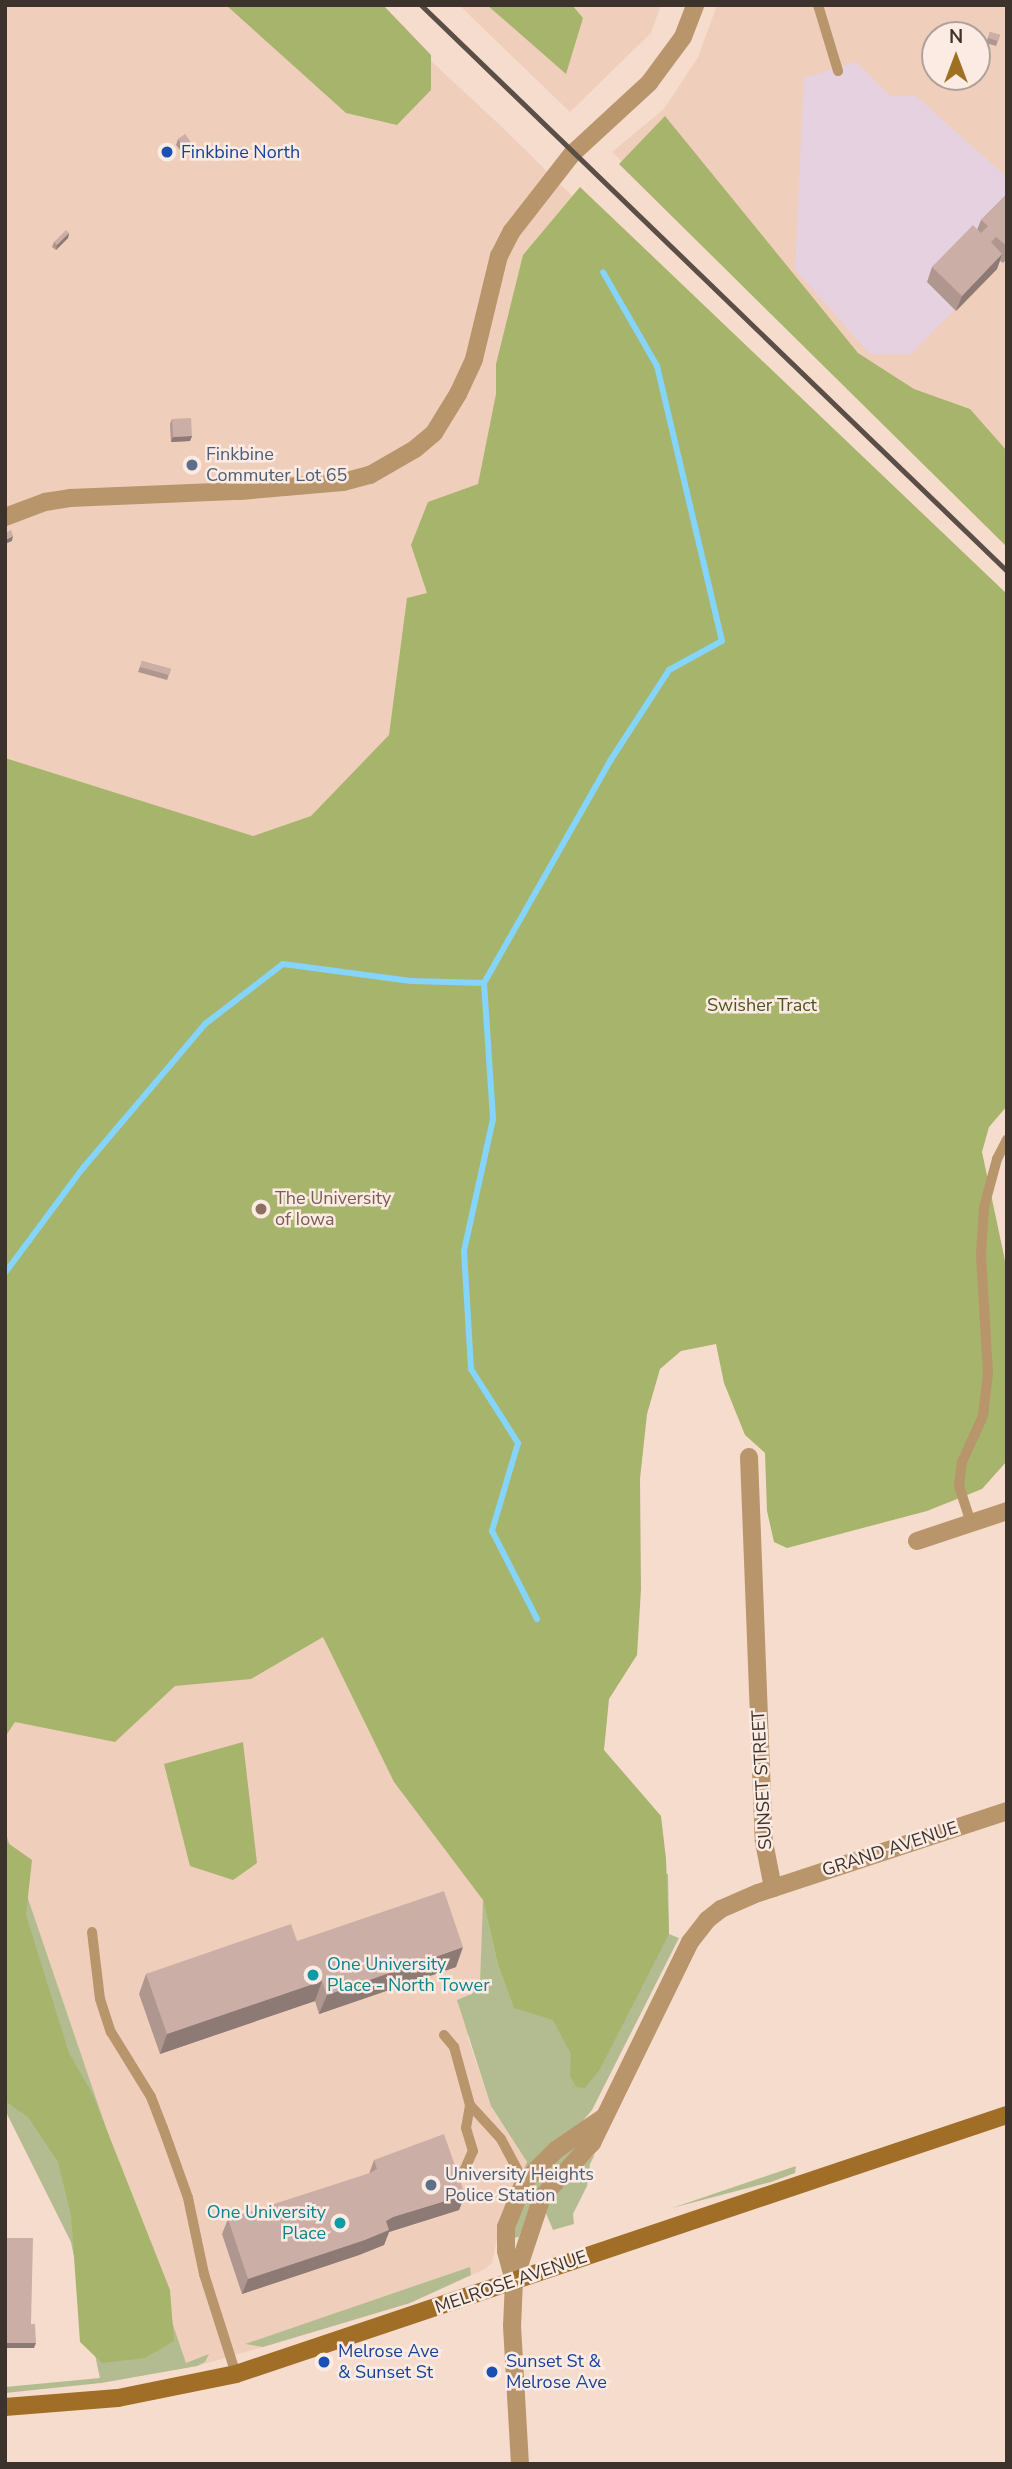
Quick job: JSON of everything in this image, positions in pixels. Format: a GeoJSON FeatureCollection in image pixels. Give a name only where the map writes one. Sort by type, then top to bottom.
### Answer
{"type":"FeatureCollection","features":[{"type":"Feature","properties":{"kind":"main road","name":"MELROSE AVENUE"},"geometry":{"type":"LineString","coordinates":[[5,2407],[129,2397],[236,2374],[1007,2115]]}},
{"type":"Feature","properties":{"kind":"street"},"geometry":{"type":"LineString","coordinates":[[5,517],[45,502],[70,498],[212,492],[343,482],[370,475],[415,449],[434,433],[458,394],[474,359],[499,256],[512,231],[572,154],[649,83],[683,37],[695,5]]}},
{"type":"Feature","properties":{"kind":"street","name":"SUNSET STREET"},"geometry":{"type":"LineString","coordinates":[[749,1457],[764,1842],[774,1888]]}},
{"type":"Feature","properties":{"kind":"street"},"geometry":{"type":"LineString","coordinates":[[916,1541],[1007,1511]]}},
{"type":"Feature","properties":{"kind":"street","name":"GRAND AVENUE"},"geometry":{"type":"LineString","coordinates":[[774,1888],[1007,1811]]}},
{"type":"Feature","properties":{"kind":"street"},"geometry":{"type":"LineString","coordinates":[[520,2464],[512,2315],[514,2281],[542,2197],[551,2183],[584,2155],[698,1929],[721,1909],[774,1888]]}},
{"type":"Feature","properties":{"kind":"street"},"geometry":{"type":"LineString","coordinates":[[514,2281],[506,2251],[506,2227],[524,2182],[556,2150],[604,2117]]}},
{"type":"Feature","properties":{"kind":"lane"},"geometry":{"type":"LineString","coordinates":[[818,5],[838,71]]}},
{"type":"Feature","properties":{"kind":"lane"},"geometry":{"type":"LineString","coordinates":[[971,1522],[960,1486],[962,1462],[983,1416],[988,1373],[981,1255],[984,1207],[997,1159],[1007,1139]]}},
{"type":"Feature","properties":{"kind":"lane"},"geometry":{"type":"LineString","coordinates":[[92,1932],[100,1999],[111,2032],[150,2098],[163,2128],[188,2198],[204,2274],[236,2374]]}},
{"type":"Feature","properties":{"kind":"lane"},"geometry":{"type":"LineString","coordinates":[[444,2035],[454,2048],[470,2105],[466,2128],[473,2151],[464,2171],[449,2179]]}},
{"type":"Feature","properties":{"kind":"lane"},"geometry":{"type":"LineString","coordinates":[[470,2105],[501,2139],[524,2182]]}},
{"type":"Feature","properties":{"kind":"shaded area","name":"The University of Iowa"},"geometry":{"type":"Polygon","coordinates":[[[5,5],[371,5],[503,128],[1007,623],[520,649],[517,2044],[467,2036],[492,2108],[530,2167],[498,2235],[492,2263],[485,2269],[410,2303],[263,2347],[197,2366],[101,2383],[71,2242],[5,2110],[5,5]]]}},
{"type":"Feature","properties":{"kind":"shaded area"},"geometry":{"type":"Polygon","coordinates":[[[459,5],[661,5],[651,33],[570,112],[459,5]]]}},
{"type":"Feature","properties":{"kind":"shaded area"},"geometry":{"type":"Polygon","coordinates":[[[717,5],[1007,5],[1007,534],[612,152],[664,109],[698,57],[717,5]]]}},
{"type":"Feature","properties":{"kind":"shaded area"},"geometry":{"type":"Polygon","coordinates":[[[856,62],[890,96],[916,96],[1007,177],[1007,257],[911,354],[870,354],[795,269],[804,78],[856,62]]]}},
{"type":"Feature","properties":{"kind":"green space"},"geometry":{"type":"Polygon","coordinates":[[[226,5],[383,5],[431,55],[431,90],[397,125],[346,113],[226,5]]]}},
{"type":"Feature","properties":{"kind":"green space"},"geometry":{"type":"Polygon","coordinates":[[[487,5],[572,5],[583,18],[566,74],[487,5]]]}},
{"type":"Feature","properties":{"kind":"green space"},"geometry":{"type":"Polygon","coordinates":[[[665,116],[858,353],[914,389],[970,409],[1007,451],[1007,547],[619,164],[665,116]]]}},
{"type":"Feature","properties":{"kind":"green space","name":"Swisher Tract"},"geometry":{"type":"Polygon","coordinates":[[[580,187],[1007,594],[1007,1106],[989,1127],[982,1152],[1007,1270],[1007,1461],[982,1489],[927,1511],[787,1548],[774,1542],[767,1511],[765,1453],[745,1435],[724,1383],[716,1344],[681,1351],[660,1369],[647,1414],[640,1479],[641,1589],[637,1655],[609,1699],[604,1750],[661,1816],[669,1934],[600,2069],[585,2088],[576,2087],[570,2076],[571,2054],[553,2020],[514,2008],[498,1965],[483,1900],[394,1782],[323,1637],[251,1679],[175,1686],[115,1742],[15,1722],[5,1737],[5,758],[253,836],[311,816],[389,735],[407,598],[427,593],[411,545],[428,502],[478,484],[496,394],[496,364],[523,255],[580,187]]]}},
{"type":"Feature","properties":{"kind":"green space"},"geometry":{"type":"Polygon","coordinates":[[[243,1742],[257,1863],[233,1880],[190,1866],[164,1764],[243,1742]]]}},
{"type":"Feature","properties":{"kind":"green space"},"geometry":{"type":"Polygon","coordinates":[[[5,1831],[186,2363],[209,2354],[205,2362],[197,2366],[101,2383],[5,2393],[5,2387],[100,2378],[71,2242],[5,2110],[5,1831]]]}},
{"type":"Feature","properties":{"kind":"green space"},"geometry":{"type":"Polygon","coordinates":[[[5,1841],[32,1860],[26,1915],[69,2053],[93,2095],[170,2290],[174,2341],[145,2358],[102,2363],[80,2342],[71,2215],[58,2162],[28,2117],[5,2101],[5,1841]]]}},
{"type":"Feature","properties":{"kind":"green space"},"geometry":{"type":"Polygon","coordinates":[[[668,1874],[669,1934],[679,1938],[592,2110],[576,2129],[524,2169],[527,2162],[491,2106],[457,2000],[472,1994],[480,1983],[483,1900],[498,1965],[514,2007],[512,1876],[668,1874]]]}},
{"type":"Feature","properties":{"kind":"green space"},"geometry":{"type":"Polygon","coordinates":[[[575,2146],[579,2146],[535,2194],[519,2237],[513,2238],[514,2224],[528,2191],[543,2171],[575,2146]]]}},
{"type":"Feature","properties":{"kind":"green space"},"geometry":{"type":"Polygon","coordinates":[[[595,2154],[590,2164],[587,2186],[573,2214],[574,2224],[553,2230],[545,2211],[553,2192],[595,2154]]]}},
{"type":"Feature","properties":{"kind":"green space"},"geometry":{"type":"Polygon","coordinates":[[[796,2166],[795,2173],[771,2182],[672,2208],[796,2166]]]}},
{"type":"Feature","properties":{"kind":"green space"},"geometry":{"type":"Polygon","coordinates":[[[470,2267],[471,2275],[410,2303],[263,2347],[245,2344],[470,2267]]]}},
{"type":"Feature","properties":{"kind":"building"},"geometry":{"type":"Polygon","coordinates":[[[991,32],[1000,35],[998,41],[991,39],[991,32]]]}},
{"type":"Feature","properties":{"kind":"building"},"geometry":{"type":"Polygon","coordinates":[[[185,134],[193,145],[186,150],[178,139],[185,134]]]}},
{"type":"Feature","properties":{"kind":"building"},"geometry":{"type":"Polygon","coordinates":[[[1007,194],[1007,246],[996,237],[991,242],[1002,254],[962,296],[932,267],[973,225],[981,233],[988,226],[981,220],[1007,194]]]}},
{"type":"Feature","properties":{"kind":"building"},"geometry":{"type":"Polygon","coordinates":[[[66,230],[69,233],[57,245],[54,242],[66,230]]]}},
{"type":"Feature","properties":{"kind":"building"},"geometry":{"type":"Polygon","coordinates":[[[191,418],[192,436],[173,437],[172,419],[191,418]]]}},
{"type":"Feature","properties":{"kind":"building"},"geometry":{"type":"Polygon","coordinates":[[[11,530],[13,536],[5,540],[5,533],[11,530]]]}},
{"type":"Feature","properties":{"kind":"building"},"geometry":{"type":"Polygon","coordinates":[[[142,661],[171,669],[169,675],[140,667],[142,661]]]}},
{"type":"Feature","properties":{"kind":"building","name":"One University Place - North Tower"},"geometry":{"type":"Polygon","coordinates":[[[444,1891],[463,1947],[327,1995],[322,1981],[167,2034],[146,1974],[291,1924],[297,1941],[444,1891]]]}},
{"type":"Feature","properties":{"kind":"building","name":"One University Place"},"geometry":{"type":"Polygon","coordinates":[[[444,2134],[465,2195],[393,2217],[386,2221],[389,2230],[365,2240],[248,2279],[228,2219],[370,2173],[377,2169],[374,2160],[444,2134]]]}},
{"type":"Feature","properties":{"kind":"building"},"geometry":{"type":"Polygon","coordinates":[[[5,2238],[33,2238],[31,2324],[35,2324],[36,2343],[5,2343],[5,2238]]]}},
{"type":"Feature","properties":{"kind":"waterway"},"geometry":{"type":"LineString","coordinates":[[5,1273],[83,1168],[205,1024],[283,964],[411,981],[484,983],[610,761],[669,670],[722,641],[657,366],[603,272]]}},
{"type":"Feature","properties":{"kind":"waterway"},"geometry":{"type":"LineString","coordinates":[[484,983],[493,1119],[464,1251],[471,1369],[518,1443],[492,1531],[537,1619]]}},
{"type":"Feature","properties":{"kind":"railway"},"geometry":{"type":"LineString","coordinates":[[421,5],[1007,571]]}},
{"type":"Feature","properties":{"kind":"place","name":"Finkbine North"},"geometry":{"type":"Point","coordinates":[167,152]}},
{"type":"Feature","properties":{"kind":"place","name":"Finkbine Commuter Lot 65"},"geometry":{"type":"Point","coordinates":[192,465]}},
{"type":"Feature","properties":{"kind":"place","name":"The University of Iowa"},"geometry":{"type":"Point","coordinates":[261,1209]}},
{"type":"Feature","properties":{"kind":"place","name":"One University Place - North Tower"},"geometry":{"type":"Point","coordinates":[313,1975]}},
{"type":"Feature","properties":{"kind":"place","name":"University Heights Police Station"},"geometry":{"type":"Point","coordinates":[431,2185]}},
{"type":"Feature","properties":{"kind":"place","name":"One University Place"},"geometry":{"type":"Point","coordinates":[340,2223]}},
{"type":"Feature","properties":{"kind":"place","name":"Melrose Ave & Sunset St"},"geometry":{"type":"Point","coordinates":[324,2362]}},
{"type":"Feature","properties":{"kind":"place","name":"Sunset St & Melrose Ave"},"geometry":{"type":"Point","coordinates":[492,2372]}}]}
